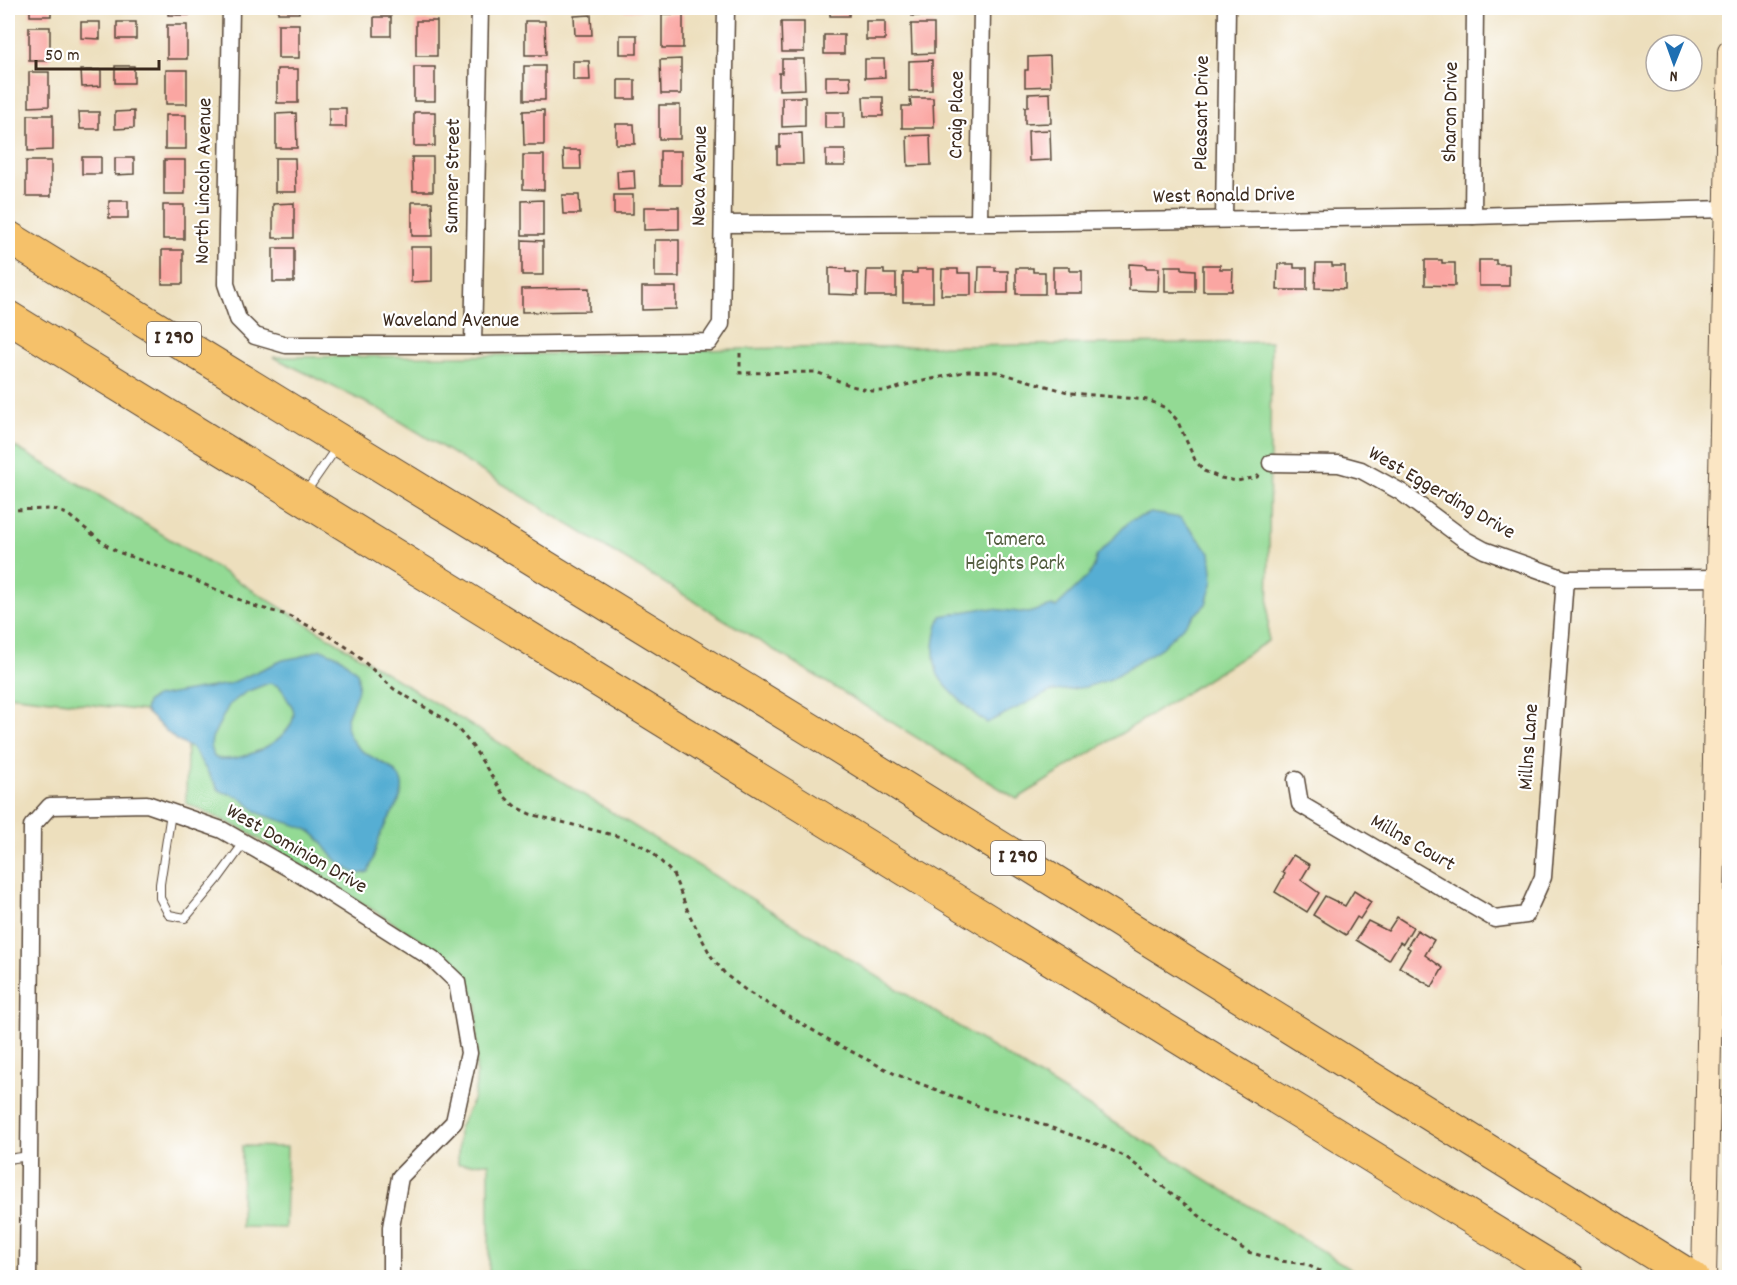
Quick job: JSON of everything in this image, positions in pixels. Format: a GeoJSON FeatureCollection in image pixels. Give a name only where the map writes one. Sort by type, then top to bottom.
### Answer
{"type":"FeatureCollection","features":[{"type":"Feature","properties":{"kind":"highway","name":"I 290"},"geometry":{"type":"LineString","coordinates":[[8,237],[810,729],[1693,1278]]}},
{"type":"Feature","properties":{"kind":"highway"},"geometry":{"type":"LineString","coordinates":[[8,317],[1569,1278]]}},
{"type":"Feature","properties":{"kind":"street","name":"North Lincoln Avenue"},"geometry":{"type":"LineString","coordinates":[[226,284],[231,8]]}},
{"type":"Feature","properties":{"kind":"street","name":"Sumner Street"},"geometry":{"type":"LineString","coordinates":[[473,345],[480,8]]}},
{"type":"Feature","properties":{"kind":"street","name":"Neva Avenue"},"geometry":{"type":"LineString","coordinates":[[709,342],[721,324],[726,8]]}},
{"type":"Feature","properties":{"kind":"street","name":"Craig Place"},"geometry":{"type":"LineString","coordinates":[[979,223],[982,8]]}},
{"type":"Feature","properties":{"kind":"street","name":"Pleasant Drive"},"geometry":{"type":"LineString","coordinates":[[1224,219],[1227,8]]}},
{"type":"Feature","properties":{"kind":"street","name":"Sharon Drive"},"geometry":{"type":"LineString","coordinates":[[1473,216],[1475,8]]}},
{"type":"Feature","properties":{"kind":"street"},"geometry":{"type":"LineString","coordinates":[[1704,1278],[1724,578],[1726,208],[1730,52]]}},
{"type":"Feature","properties":{"kind":"street","name":"West Ronald Drive"},"geometry":{"type":"LineString","coordinates":[[723,224],[1473,216],[1726,208]]}},
{"type":"Feature","properties":{"kind":"street","name":"Waveland Avenue"},"geometry":{"type":"LineString","coordinates":[[226,284],[238,319],[255,336],[286,345],[709,342]]}},
{"type":"Feature","properties":{"kind":"street","name":"West Eggerding Drive"},"geometry":{"type":"LineString","coordinates":[[1271,463],[1339,464],[1360,470],[1401,492],[1484,550],[1565,579],[1724,578]]}},
{"type":"Feature","properties":{"kind":"street","name":"Millns Lane"},"geometry":{"type":"LineString","coordinates":[[1526,915],[1543,877],[1565,579]]}},
{"type":"Feature","properties":{"kind":"street","name":"Millns Court"},"geometry":{"type":"LineString","coordinates":[[1296,780],[1300,804],[1495,919],[1526,915]]}},
{"type":"Feature","properties":{"kind":"street","name":"West Dominion Drive"},"geometry":{"type":"LineString","coordinates":[[29,1156],[32,826],[50,806],[147,804],[222,830],[302,875],[433,959],[457,982],[469,1053],[454,1122],[400,1177],[392,1227],[391,1278]]}},
{"type":"Feature","properties":{"kind":"street"},"geometry":{"type":"LineString","coordinates":[[28,1278],[29,1156]]}},
{"type":"Feature","properties":{"kind":"lane"},"geometry":{"type":"LineString","coordinates":[[302,498],[340,441]]}},
{"type":"Feature","properties":{"kind":"lane"},"geometry":{"type":"LineString","coordinates":[[171,813],[160,884],[160,898],[169,915],[185,918],[244,843]]}},
{"type":"Feature","properties":{"kind":"lane"},"geometry":{"type":"LineString","coordinates":[[8,1159],[29,1156]]}},
{"type":"Feature","properties":{"kind":"path"},"geometry":{"type":"LineString","coordinates":[[740,353],[740,373],[816,372],[871,391],[887,392],[906,385],[968,371],[997,372],[1071,393],[1148,400],[1166,408],[1178,420],[1195,460],[1204,471],[1221,478],[1238,481],[1257,477],[1271,463]]}},
{"type":"Feature","properties":{"kind":"path"},"geometry":{"type":"LineString","coordinates":[[8,510],[53,509],[67,514],[118,552],[187,577],[254,606],[287,615],[332,637],[351,650],[394,689],[458,729],[473,747],[504,797],[516,807],[530,814],[621,837],[652,852],[673,874],[689,914],[711,956],[726,975],[748,992],[831,1041],[895,1074],[988,1110],[1016,1115],[1102,1146],[1126,1158],[1248,1252],[1281,1261],[1305,1264],[1335,1278]]}},
{"type":"Feature","properties":{"kind":"green space","name":"Tamera Heights Park"},"geometry":{"type":"Polygon","coordinates":[[[1271,342],[1268,641],[1017,799],[385,412],[273,357],[467,356],[783,348],[1271,342]]]}},
{"type":"Feature","properties":{"kind":"green space"},"geometry":{"type":"Polygon","coordinates":[[[8,443],[95,493],[1364,1277],[489,1277],[489,1163],[458,1164],[459,1128],[473,1100],[476,1084],[477,1005],[465,976],[439,951],[244,830],[186,803],[187,746],[176,740],[145,711],[8,695],[8,443]]]}},
{"type":"Feature","properties":{"kind":"green space"},"geometry":{"type":"Polygon","coordinates":[[[242,1146],[287,1147],[285,1228],[241,1227],[242,1146]]]}},
{"type":"Feature","properties":{"kind":"water"},"geometry":{"type":"Polygon","coordinates":[[[1151,513],[1181,518],[1210,552],[1213,581],[1206,604],[1161,648],[1111,679],[1086,687],[1049,692],[987,723],[951,692],[937,672],[934,658],[935,637],[941,616],[984,608],[1028,613],[1052,606],[1056,607],[1089,575],[1096,557],[1131,520],[1151,513]]]}},
{"type":"Feature","properties":{"kind":"water"},"geometry":{"type":"Polygon","coordinates":[[[321,649],[340,657],[357,672],[358,689],[346,723],[349,736],[364,752],[392,769],[402,785],[398,803],[381,833],[368,872],[360,874],[350,870],[335,859],[317,837],[308,830],[259,813],[240,798],[219,790],[193,749],[176,740],[145,711],[147,702],[155,697],[229,684],[283,660],[321,649]],[[269,683],[246,692],[229,705],[212,738],[211,746],[214,757],[236,758],[250,754],[277,740],[287,731],[293,720],[293,709],[282,689],[269,683]]]}},
{"type":"Feature","properties":{"kind":"building"},"geometry":{"type":"Polygon","coordinates":[[[30,8],[51,8],[51,16],[30,16],[30,8]]]}},
{"type":"Feature","properties":{"kind":"building"},"geometry":{"type":"Polygon","coordinates":[[[168,8],[188,8],[189,15],[168,15],[168,8]]]}},
{"type":"Feature","properties":{"kind":"building"},"geometry":{"type":"Polygon","coordinates":[[[278,8],[299,8],[299,13],[278,13],[278,8]]]}},
{"type":"Feature","properties":{"kind":"building"},"geometry":{"type":"Polygon","coordinates":[[[416,8],[437,8],[437,11],[416,11],[416,8]]]}},
{"type":"Feature","properties":{"kind":"building"},"geometry":{"type":"Polygon","coordinates":[[[526,8],[547,8],[547,10],[526,10],[526,8]]]}},
{"type":"Feature","properties":{"kind":"building"},"geometry":{"type":"Polygon","coordinates":[[[624,8],[641,8],[641,10],[624,11],[624,8]]]}},
{"type":"Feature","properties":{"kind":"building"},"geometry":{"type":"Polygon","coordinates":[[[783,8],[806,8],[806,14],[783,14],[783,8]]]}},
{"type":"Feature","properties":{"kind":"building"},"geometry":{"type":"Polygon","coordinates":[[[830,8],[849,8],[849,16],[830,16],[830,8]]]}},
{"type":"Feature","properties":{"kind":"building"},"geometry":{"type":"Polygon","coordinates":[[[911,8],[934,8],[935,15],[912,16],[911,8]]]}},
{"type":"Feature","properties":{"kind":"building"},"geometry":{"type":"Polygon","coordinates":[[[1029,8],[1054,8],[1054,11],[1029,12],[1029,8]]]}},
{"type":"Feature","properties":{"kind":"building"},"geometry":{"type":"Polygon","coordinates":[[[662,14],[683,14],[683,48],[662,48],[662,14]]]}},
{"type":"Feature","properties":{"kind":"building"},"geometry":{"type":"Polygon","coordinates":[[[591,15],[592,35],[575,35],[574,16],[591,15]]]}},
{"type":"Feature","properties":{"kind":"building"},"geometry":{"type":"Polygon","coordinates":[[[374,17],[391,17],[391,36],[374,36],[374,17]]]}},
{"type":"Feature","properties":{"kind":"building"},"geometry":{"type":"Polygon","coordinates":[[[416,21],[437,21],[437,56],[416,56],[416,21]]]}},
{"type":"Feature","properties":{"kind":"building"},"geometry":{"type":"Polygon","coordinates":[[[525,21],[545,21],[546,55],[525,55],[525,21]]]}},
{"type":"Feature","properties":{"kind":"building"},"geometry":{"type":"Polygon","coordinates":[[[866,21],[885,21],[885,40],[866,40],[866,21]]]}},
{"type":"Feature","properties":{"kind":"building"},"geometry":{"type":"Polygon","coordinates":[[[81,22],[100,22],[100,39],[81,38],[81,22]]]}},
{"type":"Feature","properties":{"kind":"building"},"geometry":{"type":"Polygon","coordinates":[[[117,22],[136,22],[136,39],[117,39],[117,22]]]}},
{"type":"Feature","properties":{"kind":"building"},"geometry":{"type":"Polygon","coordinates":[[[781,22],[804,22],[804,52],[782,52],[781,22]]]}},
{"type":"Feature","properties":{"kind":"building"},"geometry":{"type":"Polygon","coordinates":[[[278,24],[299,24],[299,58],[278,58],[278,24]]]}},
{"type":"Feature","properties":{"kind":"building"},"geometry":{"type":"Polygon","coordinates":[[[911,24],[934,24],[934,53],[912,54],[911,24]]]}},
{"type":"Feature","properties":{"kind":"building"},"geometry":{"type":"Polygon","coordinates":[[[167,25],[187,25],[187,59],[167,59],[167,25]]]}},
{"type":"Feature","properties":{"kind":"building"},"geometry":{"type":"Polygon","coordinates":[[[29,27],[50,27],[50,61],[29,61],[29,27]]]}},
{"type":"Feature","properties":{"kind":"building"},"geometry":{"type":"Polygon","coordinates":[[[620,35],[637,35],[637,54],[620,54],[620,35]]]}},
{"type":"Feature","properties":{"kind":"building"},"geometry":{"type":"Polygon","coordinates":[[[824,35],[844,35],[844,54],[824,54],[824,35]]]}},
{"type":"Feature","properties":{"kind":"building"},"geometry":{"type":"Polygon","coordinates":[[[1050,56],[1051,86],[1025,87],[1028,57],[1050,56]]]}},
{"type":"Feature","properties":{"kind":"building"},"geometry":{"type":"Polygon","coordinates":[[[681,59],[681,94],[661,94],[660,60],[681,59]]]}},
{"type":"Feature","properties":{"kind":"building"},"geometry":{"type":"Polygon","coordinates":[[[782,59],[804,59],[805,89],[779,90],[782,59]]]}},
{"type":"Feature","properties":{"kind":"building"},"geometry":{"type":"Polygon","coordinates":[[[865,59],[884,59],[885,77],[865,78],[865,59]]]}},
{"type":"Feature","properties":{"kind":"building"},"geometry":{"type":"Polygon","coordinates":[[[932,60],[932,90],[909,91],[909,61],[932,60]]]}},
{"type":"Feature","properties":{"kind":"building"},"geometry":{"type":"Polygon","coordinates":[[[573,61],[589,61],[590,80],[573,80],[573,61]]]}},
{"type":"Feature","properties":{"kind":"building"},"geometry":{"type":"Polygon","coordinates":[[[115,66],[134,66],[134,83],[115,83],[115,66]]]}},
{"type":"Feature","properties":{"kind":"building"},"geometry":{"type":"Polygon","coordinates":[[[524,66],[545,66],[545,100],[524,100],[524,66]]]}},
{"type":"Feature","properties":{"kind":"building"},"geometry":{"type":"Polygon","coordinates":[[[414,67],[435,67],[435,101],[414,101],[414,67]]]}},
{"type":"Feature","properties":{"kind":"building"},"geometry":{"type":"Polygon","coordinates":[[[277,69],[298,69],[298,103],[277,103],[277,69]]]}},
{"type":"Feature","properties":{"kind":"building"},"geometry":{"type":"Polygon","coordinates":[[[81,70],[101,70],[101,86],[82,87],[81,70]]]}},
{"type":"Feature","properties":{"kind":"building"},"geometry":{"type":"Polygon","coordinates":[[[166,70],[187,70],[187,104],[166,104],[166,70]]]}},
{"type":"Feature","properties":{"kind":"building"},"geometry":{"type":"Polygon","coordinates":[[[29,72],[49,72],[49,106],[29,107],[29,72]]]}},
{"type":"Feature","properties":{"kind":"building"},"geometry":{"type":"Polygon","coordinates":[[[826,76],[850,76],[851,90],[826,91],[826,76]]]}},
{"type":"Feature","properties":{"kind":"building"},"geometry":{"type":"Polygon","coordinates":[[[618,80],[635,80],[635,99],[618,99],[618,80]]]}},
{"type":"Feature","properties":{"kind":"building"},"geometry":{"type":"Polygon","coordinates":[[[1050,93],[1051,123],[1025,124],[1028,94],[1050,93]]]}},
{"type":"Feature","properties":{"kind":"building"},"geometry":{"type":"Polygon","coordinates":[[[782,97],[805,97],[805,126],[782,127],[782,97]]]}},
{"type":"Feature","properties":{"kind":"building"},"geometry":{"type":"Polygon","coordinates":[[[863,97],[883,97],[883,116],[864,116],[863,97]]]}},
{"type":"Feature","properties":{"kind":"building"},"geometry":{"type":"Polygon","coordinates":[[[910,98],[933,98],[934,128],[902,128],[902,106],[911,106],[910,98]]]}},
{"type":"Feature","properties":{"kind":"building"},"geometry":{"type":"Polygon","coordinates":[[[659,105],[680,105],[680,139],[659,139],[659,105]]]}},
{"type":"Feature","properties":{"kind":"building"},"geometry":{"type":"Polygon","coordinates":[[[329,108],[346,108],[346,127],[329,127],[329,108]]]}},
{"type":"Feature","properties":{"kind":"building"},"geometry":{"type":"Polygon","coordinates":[[[544,110],[544,145],[524,145],[523,111],[544,110]]]}},
{"type":"Feature","properties":{"kind":"building"},"geometry":{"type":"Polygon","coordinates":[[[134,111],[134,128],[115,129],[115,112],[134,111]]]}},
{"type":"Feature","properties":{"kind":"building"},"geometry":{"type":"Polygon","coordinates":[[[79,112],[99,112],[99,129],[80,129],[79,112]]]}},
{"type":"Feature","properties":{"kind":"building"},"geometry":{"type":"Polygon","coordinates":[[[414,112],[435,112],[435,146],[414,146],[414,112]]]}},
{"type":"Feature","properties":{"kind":"building"},"geometry":{"type":"Polygon","coordinates":[[[825,112],[844,112],[844,128],[825,128],[825,112]]]}},
{"type":"Feature","properties":{"kind":"building"},"geometry":{"type":"Polygon","coordinates":[[[296,113],[297,148],[276,148],[276,114],[296,113]]]}},
{"type":"Feature","properties":{"kind":"building"},"geometry":{"type":"Polygon","coordinates":[[[28,115],[53,115],[53,150],[28,151],[28,115]]]}},
{"type":"Feature","properties":{"kind":"building"},"geometry":{"type":"Polygon","coordinates":[[[165,115],[186,115],[186,149],[165,149],[165,115]]]}},
{"type":"Feature","properties":{"kind":"building"},"geometry":{"type":"Polygon","coordinates":[[[616,124],[634,124],[635,144],[616,144],[616,124]]]}},
{"type":"Feature","properties":{"kind":"building"},"geometry":{"type":"Polygon","coordinates":[[[1050,130],[1051,160],[1029,161],[1028,131],[1050,130]]]}},
{"type":"Feature","properties":{"kind":"building"},"geometry":{"type":"Polygon","coordinates":[[[802,133],[803,164],[777,164],[780,134],[802,133]]]}},
{"type":"Feature","properties":{"kind":"building"},"geometry":{"type":"Polygon","coordinates":[[[930,135],[931,165],[908,166],[907,136],[930,135]]]}},
{"type":"Feature","properties":{"kind":"building"},"geometry":{"type":"Polygon","coordinates":[[[563,150],[580,150],[581,169],[564,169],[563,150]]]}},
{"type":"Feature","properties":{"kind":"building"},"geometry":{"type":"Polygon","coordinates":[[[826,150],[845,150],[845,166],[826,166],[826,150]]]}},
{"type":"Feature","properties":{"kind":"building"},"geometry":{"type":"Polygon","coordinates":[[[660,151],[681,151],[681,185],[660,185],[660,151]]]}},
{"type":"Feature","properties":{"kind":"building"},"geometry":{"type":"Polygon","coordinates":[[[523,155],[544,155],[544,190],[523,189],[523,155]]]}},
{"type":"Feature","properties":{"kind":"building"},"geometry":{"type":"Polygon","coordinates":[[[82,157],[101,157],[101,174],[82,174],[82,157]]]}},
{"type":"Feature","properties":{"kind":"building"},"geometry":{"type":"Polygon","coordinates":[[[412,157],[433,157],[433,191],[413,191],[412,157]]]}},
{"type":"Feature","properties":{"kind":"building"},"geometry":{"type":"Polygon","coordinates":[[[115,158],[134,158],[134,174],[115,175],[115,158]]]}},
{"type":"Feature","properties":{"kind":"building"},"geometry":{"type":"Polygon","coordinates":[[[275,158],[295,158],[296,192],[275,192],[275,158]]]}},
{"type":"Feature","properties":{"kind":"building"},"geometry":{"type":"Polygon","coordinates":[[[164,160],[185,160],[185,194],[164,194],[164,160]]]}},
{"type":"Feature","properties":{"kind":"building"},"geometry":{"type":"Polygon","coordinates":[[[26,161],[51,161],[51,196],[26,196],[26,161]]]}},
{"type":"Feature","properties":{"kind":"building"},"geometry":{"type":"Polygon","coordinates":[[[634,170],[635,189],[618,190],[617,171],[634,170]]]}},
{"type":"Feature","properties":{"kind":"building"},"geometry":{"type":"Polygon","coordinates":[[[562,195],[579,195],[580,214],[563,214],[562,195]]]}},
{"type":"Feature","properties":{"kind":"building"},"geometry":{"type":"Polygon","coordinates":[[[614,195],[633,195],[633,214],[614,214],[614,195]]]}},
{"type":"Feature","properties":{"kind":"building"},"geometry":{"type":"Polygon","coordinates":[[[543,200],[543,235],[522,235],[522,201],[543,200]]]}},
{"type":"Feature","properties":{"kind":"building"},"geometry":{"type":"Polygon","coordinates":[[[109,201],[128,201],[128,218],[109,218],[109,201]]]}},
{"type":"Feature","properties":{"kind":"building"},"geometry":{"type":"Polygon","coordinates":[[[412,202],[432,202],[433,236],[412,236],[412,202]]]}},
{"type":"Feature","properties":{"kind":"building"},"geometry":{"type":"Polygon","coordinates":[[[294,203],[294,238],[273,238],[273,204],[294,203]]]}},
{"type":"Feature","properties":{"kind":"building"},"geometry":{"type":"Polygon","coordinates":[[[163,205],[184,205],[184,239],[163,239],[163,205]]]}},
{"type":"Feature","properties":{"kind":"building"},"geometry":{"type":"Polygon","coordinates":[[[644,207],[679,207],[679,229],[644,230],[644,207]]]}},
{"type":"Feature","properties":{"kind":"building"},"geometry":{"type":"Polygon","coordinates":[[[522,240],[543,241],[543,275],[522,275],[522,240]]]}},
{"type":"Feature","properties":{"kind":"building"},"geometry":{"type":"Polygon","coordinates":[[[655,240],[679,240],[679,277],[655,277],[655,240]]]}},
{"type":"Feature","properties":{"kind":"building"},"geometry":{"type":"Polygon","coordinates":[[[411,247],[432,247],[432,281],[411,282],[411,247]]]}},
{"type":"Feature","properties":{"kind":"building"},"geometry":{"type":"Polygon","coordinates":[[[273,248],[294,248],[294,282],[273,282],[273,248]]]}},
{"type":"Feature","properties":{"kind":"building"},"geometry":{"type":"Polygon","coordinates":[[[162,250],[183,250],[183,284],[162,284],[162,250]]]}},
{"type":"Feature","properties":{"kind":"building"},"geometry":{"type":"Polygon","coordinates":[[[1425,260],[1455,263],[1455,286],[1425,285],[1425,260]]]}},
{"type":"Feature","properties":{"kind":"building"},"geometry":{"type":"Polygon","coordinates":[[[1479,260],[1496,260],[1496,264],[1509,264],[1509,286],[1479,286],[1479,260]]]}},
{"type":"Feature","properties":{"kind":"building"},"geometry":{"type":"Polygon","coordinates":[[[1316,263],[1345,266],[1345,289],[1315,288],[1316,263]]]}},
{"type":"Feature","properties":{"kind":"building"},"geometry":{"type":"Polygon","coordinates":[[[1129,264],[1159,268],[1158,291],[1129,290],[1129,264]]]}},
{"type":"Feature","properties":{"kind":"building"},"geometry":{"type":"Polygon","coordinates":[[[1278,264],[1294,264],[1294,268],[1307,268],[1307,290],[1277,290],[1278,264]]]}},
{"type":"Feature","properties":{"kind":"building"},"geometry":{"type":"Polygon","coordinates":[[[1203,265],[1220,265],[1220,269],[1233,269],[1232,291],[1203,291],[1203,265]]]}},
{"type":"Feature","properties":{"kind":"building"},"geometry":{"type":"Polygon","coordinates":[[[1165,266],[1182,266],[1182,269],[1195,270],[1195,292],[1165,292],[1165,266]]]}},
{"type":"Feature","properties":{"kind":"building"},"geometry":{"type":"Polygon","coordinates":[[[979,267],[995,267],[995,271],[1008,271],[1008,293],[978,293],[979,267]]]}},
{"type":"Feature","properties":{"kind":"building"},"geometry":{"type":"Polygon","coordinates":[[[1053,267],[1070,267],[1070,271],[1082,271],[1082,293],[1053,293],[1053,267]]]}},
{"type":"Feature","properties":{"kind":"building"},"geometry":{"type":"Polygon","coordinates":[[[829,268],[846,269],[846,272],[858,273],[858,295],[829,294],[829,268]]]}},
{"type":"Feature","properties":{"kind":"building"},"geometry":{"type":"Polygon","coordinates":[[[1016,268],[1033,268],[1033,272],[1045,272],[1045,294],[1016,294],[1016,268]]]}},
{"type":"Feature","properties":{"kind":"building"},"geometry":{"type":"Polygon","coordinates":[[[917,269],[933,269],[933,302],[903,302],[903,273],[917,273],[917,269]]]}},
{"type":"Feature","properties":{"kind":"building"},"geometry":{"type":"Polygon","coordinates":[[[942,269],[958,269],[958,273],[971,273],[971,295],[941,295],[942,269]]]}},
{"type":"Feature","properties":{"kind":"building"},"geometry":{"type":"Polygon","coordinates":[[[867,270],[884,270],[884,274],[896,274],[896,296],[866,296],[867,270]]]}},
{"type":"Feature","properties":{"kind":"building"},"geometry":{"type":"Polygon","coordinates":[[[642,287],[676,287],[676,309],[642,310],[642,287]]]}},
{"type":"Feature","properties":{"kind":"building"},"geometry":{"type":"Polygon","coordinates":[[[589,288],[589,311],[522,312],[522,289],[589,288]]]}},
{"type":"Feature","properties":{"kind":"building"},"geometry":{"type":"Polygon","coordinates":[[[1293,855],[1310,865],[1301,880],[1319,893],[1307,912],[1275,892],[1285,874],[1282,872],[1293,855]]]}},
{"type":"Feature","properties":{"kind":"building"},"geometry":{"type":"Polygon","coordinates":[[[1354,891],[1371,902],[1360,919],[1357,917],[1346,935],[1313,915],[1325,896],[1345,906],[1354,891]]]}},
{"type":"Feature","properties":{"kind":"building"},"geometry":{"type":"Polygon","coordinates":[[[1397,917],[1413,927],[1403,944],[1400,942],[1389,960],[1356,940],[1368,921],[1388,931],[1397,917]]]}},
{"type":"Feature","properties":{"kind":"building"},"geometry":{"type":"Polygon","coordinates":[[[1417,930],[1434,940],[1425,955],[1443,968],[1432,987],[1399,967],[1410,949],[1407,947],[1417,930]]]}}]}
